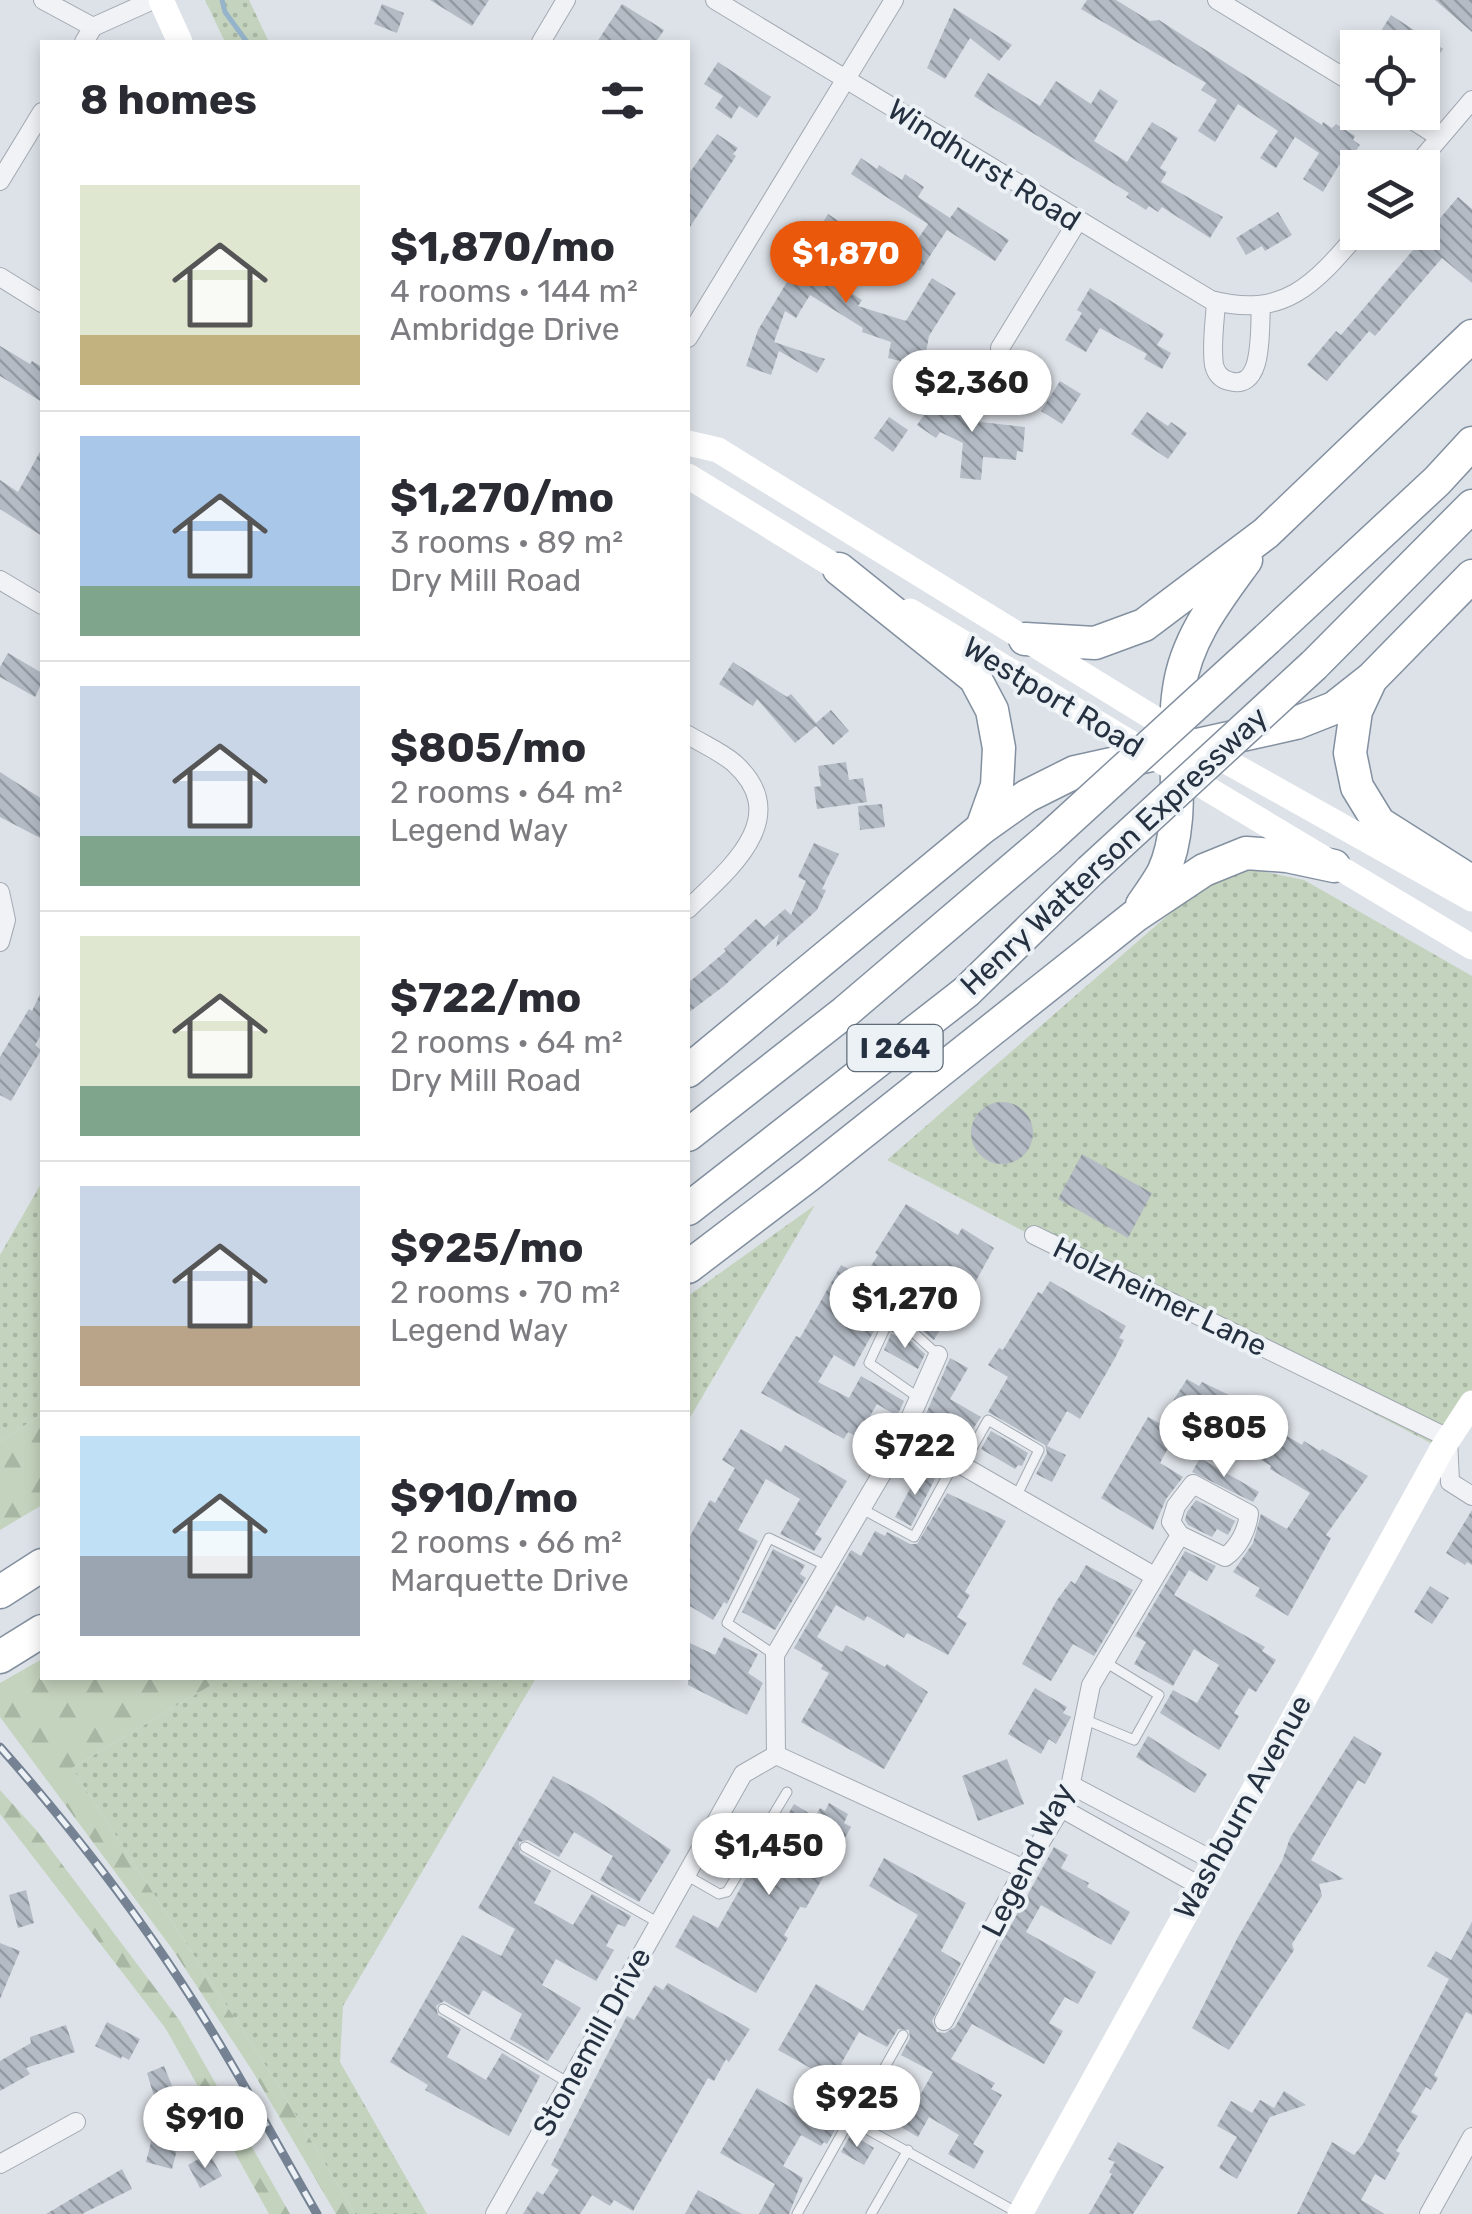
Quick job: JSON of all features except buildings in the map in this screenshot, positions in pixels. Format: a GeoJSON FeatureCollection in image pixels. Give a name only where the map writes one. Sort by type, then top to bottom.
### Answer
{"type":"FeatureCollection","features":[{"type":"Feature","properties":{"kind":"highway"},"geometry":{"type":"LineString","coordinates":[[1025,638],[1095,643],[1144,625],[1266,532],[1472,336]]}},
{"type":"Feature","properties":{"kind":"highway","name":"Henry Watterson Expressway"},"geometry":{"type":"LineString","coordinates":[[690,1133],[845,1012],[1048,839],[1437,482],[1472,443]]}},
{"type":"Feature","properties":{"kind":"highway","name":"Henry Watterson Expressway"},"geometry":{"type":"LineString","coordinates":[[690,1207],[966,992],[1090,871],[1314,665],[1472,506]]}},
{"type":"Feature","properties":{"kind":"highway"},"geometry":{"type":"LineString","coordinates":[[1135,916],[1164,870],[1173,829],[1179,687],[1191,644],[1209,611],[1266,532]]}},
{"type":"Feature","properties":{"kind":"highway"},"geometry":{"type":"LineString","coordinates":[[839,569],[975,678],[992,710],[999,748],[996,786],[982,828]]}},
{"type":"Feature","properties":{"kind":"highway"},"geometry":{"type":"LineString","coordinates":[[690,1068],[982,828],[1027,796],[1075,772],[1296,723],[1334,708],[1372,678],[1472,576]]}},
{"type":"Feature","properties":{"kind":"highway"},"geometry":{"type":"LineString","coordinates":[[1372,678],[1356,711],[1350,753],[1357,786],[1379,824],[1472,882]]}},
{"type":"Feature","properties":{"kind":"highway"},"geometry":{"type":"LineString","coordinates":[[690,1265],[1135,916],[1204,870],[1246,853],[1287,856],[1334,866]]}},
{"type":"Feature","properties":{"kind":"highway"},"geometry":{"type":"LineString","coordinates":[[0,1592],[40,1565]]}},
{"type":"Feature","properties":{"kind":"highway"},"geometry":{"type":"LineString","coordinates":[[5,1654],[40,1632]]}},
{"type":"Feature","properties":{"kind":"main road"},"geometry":{"type":"LineString","coordinates":[[161,0],[179,40]]}},
{"type":"Feature","properties":{"kind":"main road","name":"Westport Road"},"geometry":{"type":"LineString","coordinates":[[690,443],[718,450],[1025,638],[1334,866],[1472,948]]}},
{"type":"Feature","properties":{"kind":"main road","name":"Westport Road"},"geometry":{"type":"LineString","coordinates":[[690,477],[839,569],[1176,751],[1472,899]]}},
{"type":"Feature","properties":{"kind":"main road","name":"Washburn Avenue"},"geometry":{"type":"LineString","coordinates":[[1020,2214],[1448,1438],[1472,1404]]}},
{"type":"Feature","properties":{"kind":"street"},"geometry":{"type":"LineString","coordinates":[[42,0],[89,35],[153,0]]}},
{"type":"Feature","properties":{"kind":"street"},"geometry":{"type":"LineString","coordinates":[[543,40],[566,0]]}},
{"type":"Feature","properties":{"kind":"street","name":"Windhurst Road"},"geometry":{"type":"LineString","coordinates":[[715,0],[1077,222],[1216,302],[1261,307]]}},
{"type":"Feature","properties":{"kind":"street"},"geometry":{"type":"LineString","coordinates":[[690,335],[894,0]]}},
{"type":"Feature","properties":{"kind":"street"},"geometry":{"type":"LineString","coordinates":[[1217,0],[1340,75]]}},
{"type":"Feature","properties":{"kind":"street"},"geometry":{"type":"LineString","coordinates":[[1429,150],[1472,100]]}},
{"type":"Feature","properties":{"kind":"street"},"geometry":{"type":"LineString","coordinates":[[0,180],[40,115]]}},
{"type":"Feature","properties":{"kind":"street"},"geometry":{"type":"LineString","coordinates":[[1428,130],[1439,137]]}},
{"type":"Feature","properties":{"kind":"street"},"geometry":{"type":"LineString","coordinates":[[1000,348],[1077,222]]}},
{"type":"Feature","properties":{"kind":"street"},"geometry":{"type":"LineString","coordinates":[[1216,302],[1214,366],[1222,378],[1235,382],[1248,379],[1256,368],[1261,307],[1294,296],[1314,282],[1343,250]]}},
{"type":"Feature","properties":{"kind":"street"},"geometry":{"type":"LineString","coordinates":[[0,277],[40,302]]}},
{"type":"Feature","properties":{"kind":"street"},"geometry":{"type":"LineString","coordinates":[[0,580],[40,604]]}},
{"type":"Feature","properties":{"kind":"street"},"geometry":{"type":"LineString","coordinates":[[690,736],[738,766],[752,788],[756,818],[754,837],[744,853],[690,907]]}},
{"type":"Feature","properties":{"kind":"street"},"geometry":{"type":"LineString","coordinates":[[0,892],[6,920],[0,942]]}},
{"type":"Feature","properties":{"kind":"street","name":"Holzheimer Lane"},"geometry":{"type":"LineString","coordinates":[[1034,1235],[1448,1438]]}},
{"type":"Feature","properties":{"kind":"street"},"geometry":{"type":"LineString","coordinates":[[938,1354],[904,1432],[775,1655],[776,1755],[1024,1870]]}},
{"type":"Feature","properties":{"kind":"street"},"geometry":{"type":"LineString","coordinates":[[904,1432],[1154,1576]]}},
{"type":"Feature","properties":{"kind":"street"},"geometry":{"type":"LineString","coordinates":[[1448,1438],[1450,1482],[1472,1496]]}},
{"type":"Feature","properties":{"kind":"street","name":"Legend Way"},"geometry":{"type":"LineString","coordinates":[[1193,1484],[1250,1514],[1248,1526],[1233,1552],[1225,1557],[1180,1536],[1172,1522],[1176,1506],[1193,1484]]}},
{"type":"Feature","properties":{"kind":"street","name":"Legend Way"},"geometry":{"type":"LineString","coordinates":[[944,2021],[1024,1870],[1062,1808],[1071,1784],[1091,1685],[1180,1536]]}},
{"type":"Feature","properties":{"kind":"street","name":"Stonemill Drive"},"geometry":{"type":"LineString","coordinates":[[495,2214],[743,1774],[776,1755]]}},
{"type":"Feature","properties":{"kind":"street"},"geometry":{"type":"LineString","coordinates":[[1071,1784],[1214,1861]]}},
{"type":"Feature","properties":{"kind":"street"},"geometry":{"type":"LineString","coordinates":[[1062,1808],[1200,1886]]}},
{"type":"Feature","properties":{"kind":"street"},"geometry":{"type":"LineString","coordinates":[[0,2164],[76,2122]]}},
{"type":"Feature","properties":{"kind":"street"},"geometry":{"type":"LineString","coordinates":[[1429,2214],[1472,2138]]}},
{"type":"Feature","properties":{"kind":"lane"},"geometry":{"type":"LineString","coordinates":[[919,1398],[869,1363],[887,1324],[915,1334],[938,1354]]}},
{"type":"Feature","properties":{"kind":"lane"},"geometry":{"type":"LineString","coordinates":[[862,1509],[914,1537],[988,1420],[1039,1450],[1016,1497]]}},
{"type":"Feature","properties":{"kind":"lane"},"geometry":{"type":"LineString","coordinates":[[775,1655],[727,1623],[769,1538],[828,1566]]}},
{"type":"Feature","properties":{"kind":"lane"},"geometry":{"type":"LineString","coordinates":[[1086,1720],[1134,1740],[1159,1695],[1105,1662]]}},
{"type":"Feature","properties":{"kind":"lane"},"geometry":{"type":"LineString","coordinates":[[686,1875],[720,1894],[727,1892],[786,1792]]}},
{"type":"Feature","properties":{"kind":"lane"},"geometry":{"type":"LineString","coordinates":[[525,1847],[659,1922]]}},
{"type":"Feature","properties":{"kind":"lane"},"geometry":{"type":"LineString","coordinates":[[443,2010],[569,2083]]}},
{"type":"Feature","properties":{"kind":"lane"},"geometry":{"type":"LineString","coordinates":[[797,2214],[904,2035]]}},
{"type":"Feature","properties":{"kind":"lane"},"geometry":{"type":"LineString","coordinates":[[854,2122],[1020,2214]]}},
{"type":"Feature","properties":{"kind":"lane"},"geometry":{"type":"LineString","coordinates":[[871,2214],[908,2150]]}},
{"type":"Feature","properties":{"kind":"green space"},"geometry":{"type":"Polygon","coordinates":[[[205,0],[249,0],[268,40],[224,40],[205,0]]]}},
{"type":"Feature","properties":{"kind":"green space"},"geometry":{"type":"Polygon","coordinates":[[[1251,869],[1304,880],[1472,976],[1472,1392],[1442,1449],[887,1160],[1191,895],[1236,870],[1251,869]]]}},
{"type":"Feature","properties":{"kind":"green space"},"geometry":{"type":"Polygon","coordinates":[[[40,1185],[40,1415],[0,1442],[0,1255],[40,1185]]]}},
{"type":"Feature","properties":{"kind":"green space"},"geometry":{"type":"Polygon","coordinates":[[[815,1205],[690,1418],[690,1295],[815,1205]]]}},
{"type":"Feature","properties":{"kind":"green space"},"geometry":{"type":"Polygon","coordinates":[[[40,1415],[40,1506],[0,1530],[0,1442],[40,1415]]]}},
{"type":"Feature","properties":{"kind":"green space"},"geometry":{"type":"Polygon","coordinates":[[[40,1660],[40,1680],[220,1680],[72,1768],[273,2077],[355,2214],[336,2214],[253,2072],[173,1950],[0,1717],[0,1683],[40,1660]]]}},
{"type":"Feature","properties":{"kind":"green space"},"geometry":{"type":"Polygon","coordinates":[[[220,1680],[535,1680],[343,2006],[340,2062],[427,2214],[355,2214],[273,2077],[72,1768],[220,1680]]]}},
{"type":"Feature","properties":{"kind":"green space"},"geometry":{"type":"Polygon","coordinates":[[[0,1790],[37,1831],[180,2021],[290,2214],[269,2214],[166,2029],[0,1814],[0,1790]]]}},
{"type":"Feature","properties":{"kind":"waterway"},"geometry":{"type":"LineString","coordinates":[[222,0],[225,12],[246,40]]}},
{"type":"Feature","properties":{"kind":"railway"},"geometry":{"type":"LineString","coordinates":[[0,1747],[88,1853],[169,1964],[227,2056],[317,2214]]}}]}
